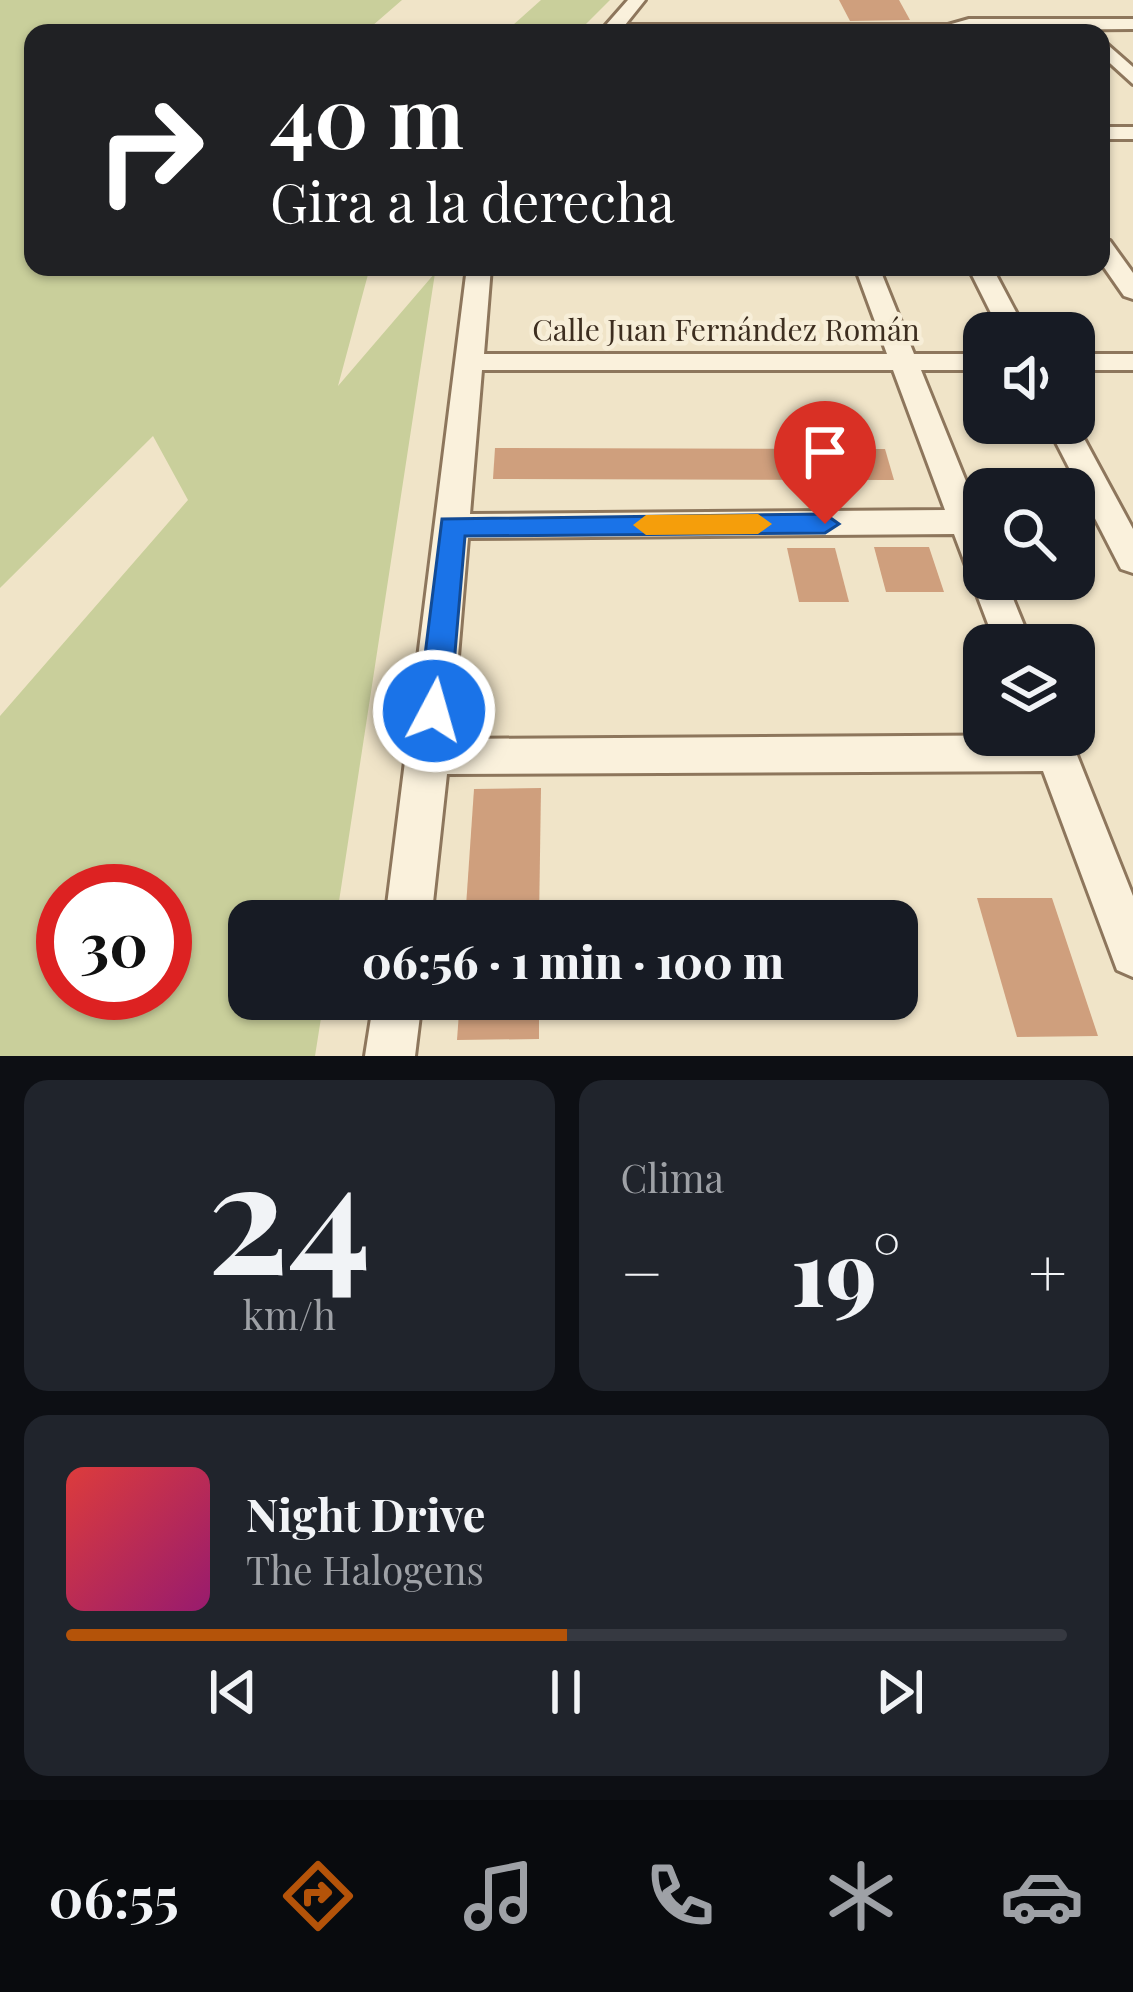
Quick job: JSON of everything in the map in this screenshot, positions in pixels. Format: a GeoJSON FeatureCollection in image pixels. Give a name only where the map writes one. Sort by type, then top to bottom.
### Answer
{"type":"FeatureCollection","features":[{"type":"Feature","properties":{"kind":"street"},"geometry":{"type":"LineString","coordinates":[[616,24],[637,0]]}},
{"type":"Feature","properties":{"kind":"street"},"geometry":{"type":"LineString","coordinates":[[1110,54],[1133,79]]}},
{"type":"Feature","properties":{"kind":"street"},"geometry":{"type":"LineString","coordinates":[[1110,259],[1133,291]]}},
{"type":"Feature","properties":{"kind":"street"},"geometry":{"type":"LineString","coordinates":[[411,900],[477,276]]}},
{"type":"Feature","properties":{"kind":"street"},"geometry":{"type":"LineString","coordinates":[[870,276],[963,517]]}},
{"type":"Feature","properties":{"kind":"street"},"geometry":{"type":"LineString","coordinates":[[985,276],[1003,312]]}},
{"type":"Feature","properties":{"kind":"street","name":"Calle Juan Fernández Román"},"geometry":{"type":"LineString","coordinates":[[469,362],[963,362]]}},
{"type":"Feature","properties":{"kind":"street"},"geometry":{"type":"LineString","coordinates":[[1095,362],[1133,362]]}},
{"type":"Feature","properties":{"kind":"street"},"geometry":{"type":"LineString","coordinates":[[1072,444],[1133,560]]}},
{"type":"Feature","properties":{"kind":"street"},"geometry":{"type":"LineString","coordinates":[[452,526],[963,522]]}},
{"type":"Feature","properties":{"kind":"street"},"geometry":{"type":"LineString","coordinates":[[429,758],[963,746]]}},
{"type":"Feature","properties":{"kind":"street"},"geometry":{"type":"LineString","coordinates":[[1058,756],[1133,954]]}},
{"type":"Feature","properties":{"kind":"street"},"geometry":{"type":"LineString","coordinates":[[391,1056],[395,1020]]}},
{"type":"Feature","properties":{"kind":"green space"},"geometry":{"type":"Polygon","coordinates":[[[0,0],[402,0],[374,24],[24,24],[24,276],[368,276],[338,386],[435,276],[339,900],[228,900],[228,1020],[321,1020],[315,1056],[0,1056],[0,716],[188,500],[153,436],[0,588],[0,0]]]}},
{"type":"Feature","properties":{"kind":"green space"},"geometry":{"type":"Polygon","coordinates":[[[541,0],[610,0],[586,24],[514,24],[541,0]]]}},
{"type":"Feature","properties":{"kind":"building"},"geometry":{"type":"Polygon","coordinates":[[[839,0],[899,0],[910,20],[850,21],[839,0]]]}},
{"type":"Feature","properties":{"kind":"building"},"geometry":{"type":"Polygon","coordinates":[[[495,448],[885,449],[894,480],[493,479],[495,448]]]}},
{"type":"Feature","properties":{"kind":"building"},"geometry":{"type":"Polygon","coordinates":[[[874,547],[929,547],[944,592],[886,592],[874,547]]]}},
{"type":"Feature","properties":{"kind":"building"},"geometry":{"type":"Polygon","coordinates":[[[787,548],[835,548],[849,602],[799,602],[787,548]]]}},
{"type":"Feature","properties":{"kind":"building"},"geometry":{"type":"Polygon","coordinates":[[[541,788],[539,900],[466,900],[474,789],[541,788]]]}},
{"type":"Feature","properties":{"kind":"building"},"geometry":{"type":"Polygon","coordinates":[[[977,898],[1052,898],[1098,1036],[1017,1037],[977,898]]]}},
{"type":"Feature","properties":{"kind":"building"},"geometry":{"type":"Polygon","coordinates":[[[458,1020],[539,1020],[539,1039],[457,1040],[458,1020]]]}},
{"type":"Feature","properties":{"kind":"slow traffic"},"geometry":{"type":"LineString","coordinates":[[646,525],[758,524]]}},
{"type":"Feature","properties":{"kind":"route"},"geometry":{"type":"LineString","coordinates":[[434,711],[452,526],[825,524]]}}]}
